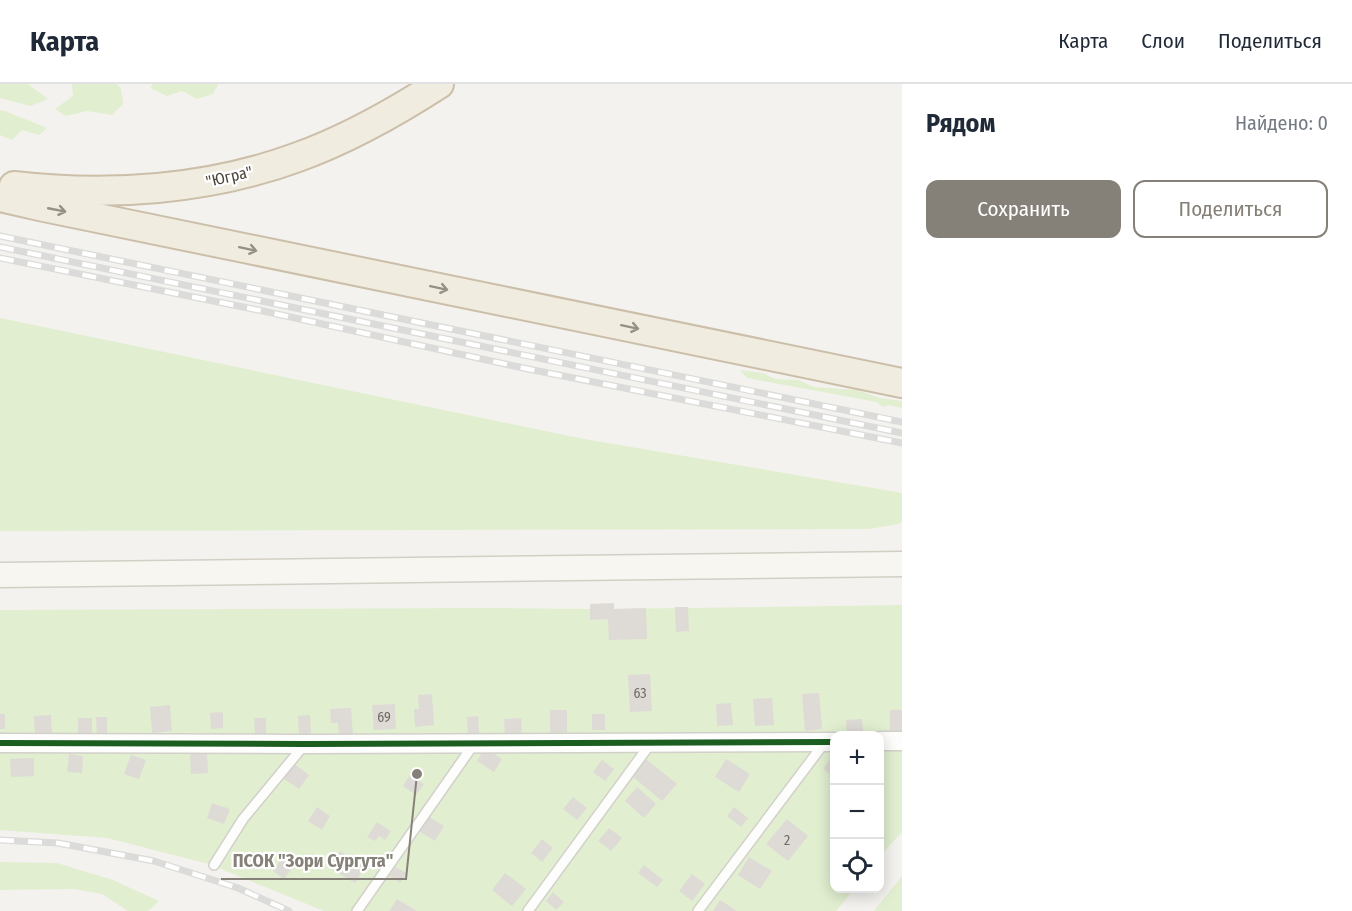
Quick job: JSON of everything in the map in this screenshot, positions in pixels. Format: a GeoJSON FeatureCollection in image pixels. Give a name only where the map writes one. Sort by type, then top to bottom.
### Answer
{"type":"FeatureCollection","features":[{"type":"Feature","properties":{"kind":"highway","name":"\"Югра\""},"geometry":{"type":"LineString","coordinates":[[0,185],[65,189],[149,188],[204,182],[252,171],[296,158],[341,139],[381,119],[439,84]]}},
{"type":"Feature","properties":{"kind":"highway"},"geometry":{"type":"LineString","coordinates":[[0,197],[902,383]]}},
{"type":"Feature","properties":{"kind":"main road"},"geometry":{"type":"LineString","coordinates":[[0,575],[902,564]]}},
{"type":"Feature","properties":{"kind":"street"},"geometry":{"type":"LineString","coordinates":[[884,741],[902,741]]}},
{"type":"Feature","properties":{"kind":"street"},"geometry":{"type":"LineString","coordinates":[[0,743],[830,742]]}},
{"type":"Feature","properties":{"kind":"lane"},"geometry":{"type":"LineString","coordinates":[[699,911],[830,742]]}},
{"type":"Feature","properties":{"kind":"lane"},"geometry":{"type":"LineString","coordinates":[[528,911],[651,743]]}},
{"type":"Feature","properties":{"kind":"lane"},"geometry":{"type":"LineString","coordinates":[[214,865],[243,819],[305,744]]}},
{"type":"Feature","properties":{"kind":"lane"},"geometry":{"type":"LineString","coordinates":[[357,911],[474,744]]}},
{"type":"Feature","properties":{"kind":"green space"},"geometry":{"type":"Polygon","coordinates":[[[0,84],[28,84],[48,99],[30,106],[0,98],[0,84]]]}},
{"type":"Feature","properties":{"kind":"green space"},"geometry":{"type":"Polygon","coordinates":[[[72,84],[117,84],[121,88],[123,104],[112,115],[87,111],[66,116],[55,109],[73,96],[72,84]]]}},
{"type":"Feature","properties":{"kind":"green space"},"geometry":{"type":"Polygon","coordinates":[[[153,84],[218,85],[213,94],[197,99],[182,91],[167,96],[150,88],[153,84]]]}},
{"type":"Feature","properties":{"kind":"green space"},"geometry":{"type":"Polygon","coordinates":[[[0,110],[47,128],[39,135],[22,130],[12,140],[0,135],[0,110]]]}},
{"type":"Feature","properties":{"kind":"green space"},"geometry":{"type":"Polygon","coordinates":[[[0,318],[584,439],[902,493],[902,521],[899,524],[869,529],[0,531],[0,318]]]}},
{"type":"Feature","properties":{"kind":"green space"},"geometry":{"type":"Polygon","coordinates":[[[740,370],[763,373],[775,379],[798,380],[814,387],[857,390],[880,398],[902,401],[902,408],[890,405],[883,407],[877,402],[747,378],[740,370]]]}},
{"type":"Feature","properties":{"kind":"green space"},"geometry":{"type":"Polygon","coordinates":[[[902,605],[902,832],[884,852],[884,731],[830,731],[830,893],[851,893],[836,911],[324,911],[209,864],[107,838],[0,830],[0,610],[590,609],[591,620],[608,619],[608,609],[902,605]]]}},
{"type":"Feature","properties":{"kind":"green space"},"geometry":{"type":"Polygon","coordinates":[[[0,862],[57,863],[113,880],[159,901],[148,911],[128,911],[102,894],[74,889],[0,890],[0,862]]]}},
{"type":"Feature","properties":{"kind":"green space"},"geometry":{"type":"Polygon","coordinates":[[[902,876],[902,911],[874,911],[902,876]]]}},
{"type":"Feature","properties":{"kind":"building"},"geometry":{"type":"Polygon","coordinates":[[[614,603],[614,609],[646,608],[647,639],[609,640],[608,619],[590,620],[590,604],[614,603]]]}},
{"type":"Feature","properties":{"kind":"building"},"geometry":{"type":"Polygon","coordinates":[[[675,607],[688,607],[689,631],[676,632],[675,607]]]}},
{"type":"Feature","properties":{"kind":"building"},"geometry":{"type":"Polygon","coordinates":[[[650,674],[652,711],[630,712],[628,675],[650,674]]]}},
{"type":"Feature","properties":{"kind":"building"},"geometry":{"type":"Polygon","coordinates":[[[819,693],[822,729],[805,731],[802,694],[819,693]]]}},
{"type":"Feature","properties":{"kind":"building"},"geometry":{"type":"Polygon","coordinates":[[[432,694],[434,725],[415,727],[414,709],[419,709],[418,695],[432,694]]]}},
{"type":"Feature","properties":{"kind":"building"},"geometry":{"type":"Polygon","coordinates":[[[772,698],[774,725],[755,726],[753,699],[772,698]]]}},
{"type":"Feature","properties":{"kind":"building"},"geometry":{"type":"Polygon","coordinates":[[[731,703],[733,725],[717,726],[716,704],[731,703]]]}},
{"type":"Feature","properties":{"kind":"building"},"geometry":{"type":"Polygon","coordinates":[[[395,704],[396,729],[374,730],[372,705],[395,704]]]}},
{"type":"Feature","properties":{"kind":"building"},"geometry":{"type":"Polygon","coordinates":[[[170,705],[172,731],[152,733],[150,707],[170,705]]]}},
{"type":"Feature","properties":{"kind":"building"},"geometry":{"type":"Polygon","coordinates":[[[351,708],[353,735],[339,736],[338,723],[331,723],[330,709],[351,708]]]}},
{"type":"Feature","properties":{"kind":"building"},"geometry":{"type":"Polygon","coordinates":[[[550,710],[567,710],[567,732],[550,733],[550,710]]]}},
{"type":"Feature","properties":{"kind":"building"},"geometry":{"type":"Polygon","coordinates":[[[890,710],[902,710],[902,735],[890,735],[890,710]]]}},
{"type":"Feature","properties":{"kind":"building"},"geometry":{"type":"Polygon","coordinates":[[[223,712],[223,728],[211,729],[210,713],[223,712]]]}},
{"type":"Feature","properties":{"kind":"building"},"geometry":{"type":"Polygon","coordinates":[[[0,714],[5,714],[5,729],[0,729],[0,714]]]}},
{"type":"Feature","properties":{"kind":"building"},"geometry":{"type":"Polygon","coordinates":[[[592,714],[605,714],[605,730],[592,730],[592,714]]]}},
{"type":"Feature","properties":{"kind":"building"},"geometry":{"type":"Polygon","coordinates":[[[51,715],[52,734],[35,735],[34,716],[51,715]]]}},
{"type":"Feature","properties":{"kind":"building"},"geometry":{"type":"Polygon","coordinates":[[[310,715],[311,735],[299,735],[298,716],[310,715]]]}},
{"type":"Feature","properties":{"kind":"building"},"geometry":{"type":"Polygon","coordinates":[[[478,716],[479,733],[468,734],[467,717],[478,716]]]}},
{"type":"Feature","properties":{"kind":"building"},"geometry":{"type":"Polygon","coordinates":[[[96,717],[107,717],[107,735],[97,736],[96,717]]]}},
{"type":"Feature","properties":{"kind":"building"},"geometry":{"type":"Polygon","coordinates":[[[78,718],[92,718],[92,735],[78,736],[78,718]]]}},
{"type":"Feature","properties":{"kind":"building"},"geometry":{"type":"Polygon","coordinates":[[[254,718],[266,718],[266,735],[255,735],[254,718]]]}},
{"type":"Feature","properties":{"kind":"building"},"geometry":{"type":"Polygon","coordinates":[[[521,718],[522,734],[505,735],[504,719],[521,718]]]}},
{"type":"Feature","properties":{"kind":"building"},"geometry":{"type":"Polygon","coordinates":[[[862,719],[863,731],[847,731],[846,720],[862,719]]]}},
{"type":"Feature","properties":{"kind":"building"},"geometry":{"type":"Polygon","coordinates":[[[485,748],[502,759],[494,772],[477,761],[485,748]]]}},
{"type":"Feature","properties":{"kind":"building"},"geometry":{"type":"Polygon","coordinates":[[[69,754],[83,756],[82,773],[67,772],[69,754]]]}},
{"type":"Feature","properties":{"kind":"building"},"geometry":{"type":"Polygon","coordinates":[[[190,754],[207,754],[208,773],[191,774],[190,754]]]}},
{"type":"Feature","properties":{"kind":"building"},"geometry":{"type":"Polygon","coordinates":[[[131,755],[146,760],[139,779],[124,774],[131,755]]]}},
{"type":"Feature","properties":{"kind":"building"},"geometry":{"type":"Polygon","coordinates":[[[34,758],[34,776],[11,777],[10,759],[34,758]]]}},
{"type":"Feature","properties":{"kind":"building"},"geometry":{"type":"Polygon","coordinates":[[[646,759],[677,784],[662,801],[632,776],[646,759]]]}},
{"type":"Feature","properties":{"kind":"building"},"geometry":{"type":"Polygon","coordinates":[[[726,759],[750,774],[739,792],[715,777],[726,759]]]}},
{"type":"Feature","properties":{"kind":"building"},"geometry":{"type":"Polygon","coordinates":[[[602,760],[614,769],[605,781],[593,772],[602,760]]]}},
{"type":"Feature","properties":{"kind":"building"},"geometry":{"type":"Polygon","coordinates":[[[830,760],[830,774],[823,769],[830,760]]]}},
{"type":"Feature","properties":{"kind":"building"},"geometry":{"type":"Polygon","coordinates":[[[294,764],[309,775],[299,789],[284,779],[294,764]]]}},
{"type":"Feature","properties":{"kind":"building"},"geometry":{"type":"Polygon","coordinates":[[[410,775],[424,784],[416,795],[403,786],[410,775]]]}},
{"type":"Feature","properties":{"kind":"building"},"geometry":{"type":"Polygon","coordinates":[[[637,787],[656,804],[644,818],[625,801],[637,787]]]}},
{"type":"Feature","properties":{"kind":"building"},"geometry":{"type":"Polygon","coordinates":[[[573,797],[587,808],[577,820],[563,809],[573,797]]]}},
{"type":"Feature","properties":{"kind":"building"},"geometry":{"type":"Polygon","coordinates":[[[212,803],[230,809],[224,824],[207,818],[212,803]]]}},
{"type":"Feature","properties":{"kind":"building"},"geometry":{"type":"Polygon","coordinates":[[[317,807],[330,816],[322,830],[308,821],[317,807]]]}},
{"type":"Feature","properties":{"kind":"building"},"geometry":{"type":"Polygon","coordinates":[[[734,807],[748,818],[741,827],[727,816],[734,807]]]}},
{"type":"Feature","properties":{"kind":"building"},"geometry":{"type":"Polygon","coordinates":[[[426,815],[444,826],[435,841],[417,830],[426,815]]]}},
{"type":"Feature","properties":{"kind":"building"},"geometry":{"type":"Polygon","coordinates":[[[787,819],[808,836],[788,861],[766,844],[787,819]]]}},
{"type":"Feature","properties":{"kind":"building"},"geometry":{"type":"Polygon","coordinates":[[[377,822],[391,831],[385,840],[379,836],[375,841],[367,837],[377,822]]]}},
{"type":"Feature","properties":{"kind":"building"},"geometry":{"type":"Polygon","coordinates":[[[609,828],[622,838],[611,851],[598,841],[609,828]]]}},
{"type":"Feature","properties":{"kind":"building"},"geometry":{"type":"Polygon","coordinates":[[[542,839],[553,848],[542,862],[531,853],[542,839]]]}},
{"type":"Feature","properties":{"kind":"building"},"geometry":{"type":"Polygon","coordinates":[[[340,851],[365,867],[355,883],[330,868],[340,851]]]}},
{"type":"Feature","properties":{"kind":"building"},"geometry":{"type":"Polygon","coordinates":[[[284,855],[296,863],[284,879],[273,871],[284,855]]]}},
{"type":"Feature","properties":{"kind":"building"},"geometry":{"type":"Polygon","coordinates":[[[749,857],[772,871],[760,889],[738,875],[749,857]]]}},
{"type":"Feature","properties":{"kind":"building"},"geometry":{"type":"Polygon","coordinates":[[[644,865],[663,880],[657,887],[638,873],[644,865]]]}},
{"type":"Feature","properties":{"kind":"building"},"geometry":{"type":"Polygon","coordinates":[[[395,867],[406,873],[400,883],[389,876],[395,867]]]}},
{"type":"Feature","properties":{"kind":"building"},"geometry":{"type":"Polygon","coordinates":[[[505,873],[526,889],[512,906],[492,890],[505,873]]]}},
{"type":"Feature","properties":{"kind":"building"},"geometry":{"type":"Polygon","coordinates":[[[692,874],[705,884],[692,901],[679,891],[692,874]]]}},
{"type":"Feature","properties":{"kind":"building"},"geometry":{"type":"Polygon","coordinates":[[[553,892],[564,902],[556,910],[546,901],[553,892]]]}},
{"type":"Feature","properties":{"kind":"building"},"geometry":{"type":"Polygon","coordinates":[[[397,899],[417,911],[389,911],[397,899]]]}},
{"type":"Feature","properties":{"kind":"building"},"geometry":{"type":"Polygon","coordinates":[[[720,900],[737,911],[713,911],[720,900]]]}},
{"type":"Feature","properties":{"kind":"railway"},"geometry":{"type":"LineString","coordinates":[[0,236],[902,422]]}},
{"type":"Feature","properties":{"kind":"railway"},"geometry":{"type":"LineString","coordinates":[[0,247],[902,433]]}},
{"type":"Feature","properties":{"kind":"railway"},"geometry":{"type":"LineString","coordinates":[[0,258],[263,311],[528,369],[902,443]]}},
{"type":"Feature","properties":{"kind":"railway"},"geometry":{"type":"LineString","coordinates":[[0,840],[58,843],[154,861],[238,888],[289,911]]}},
{"type":"Feature","properties":{"kind":"cycle path"},"geometry":{"type":"LineString","coordinates":[[0,743],[830,742]]}},
{"type":"Feature","properties":{"kind":"place","name":"ПСОК \"Зори Сургута\""},"geometry":{"type":"Point","coordinates":[417,774]}}]}
